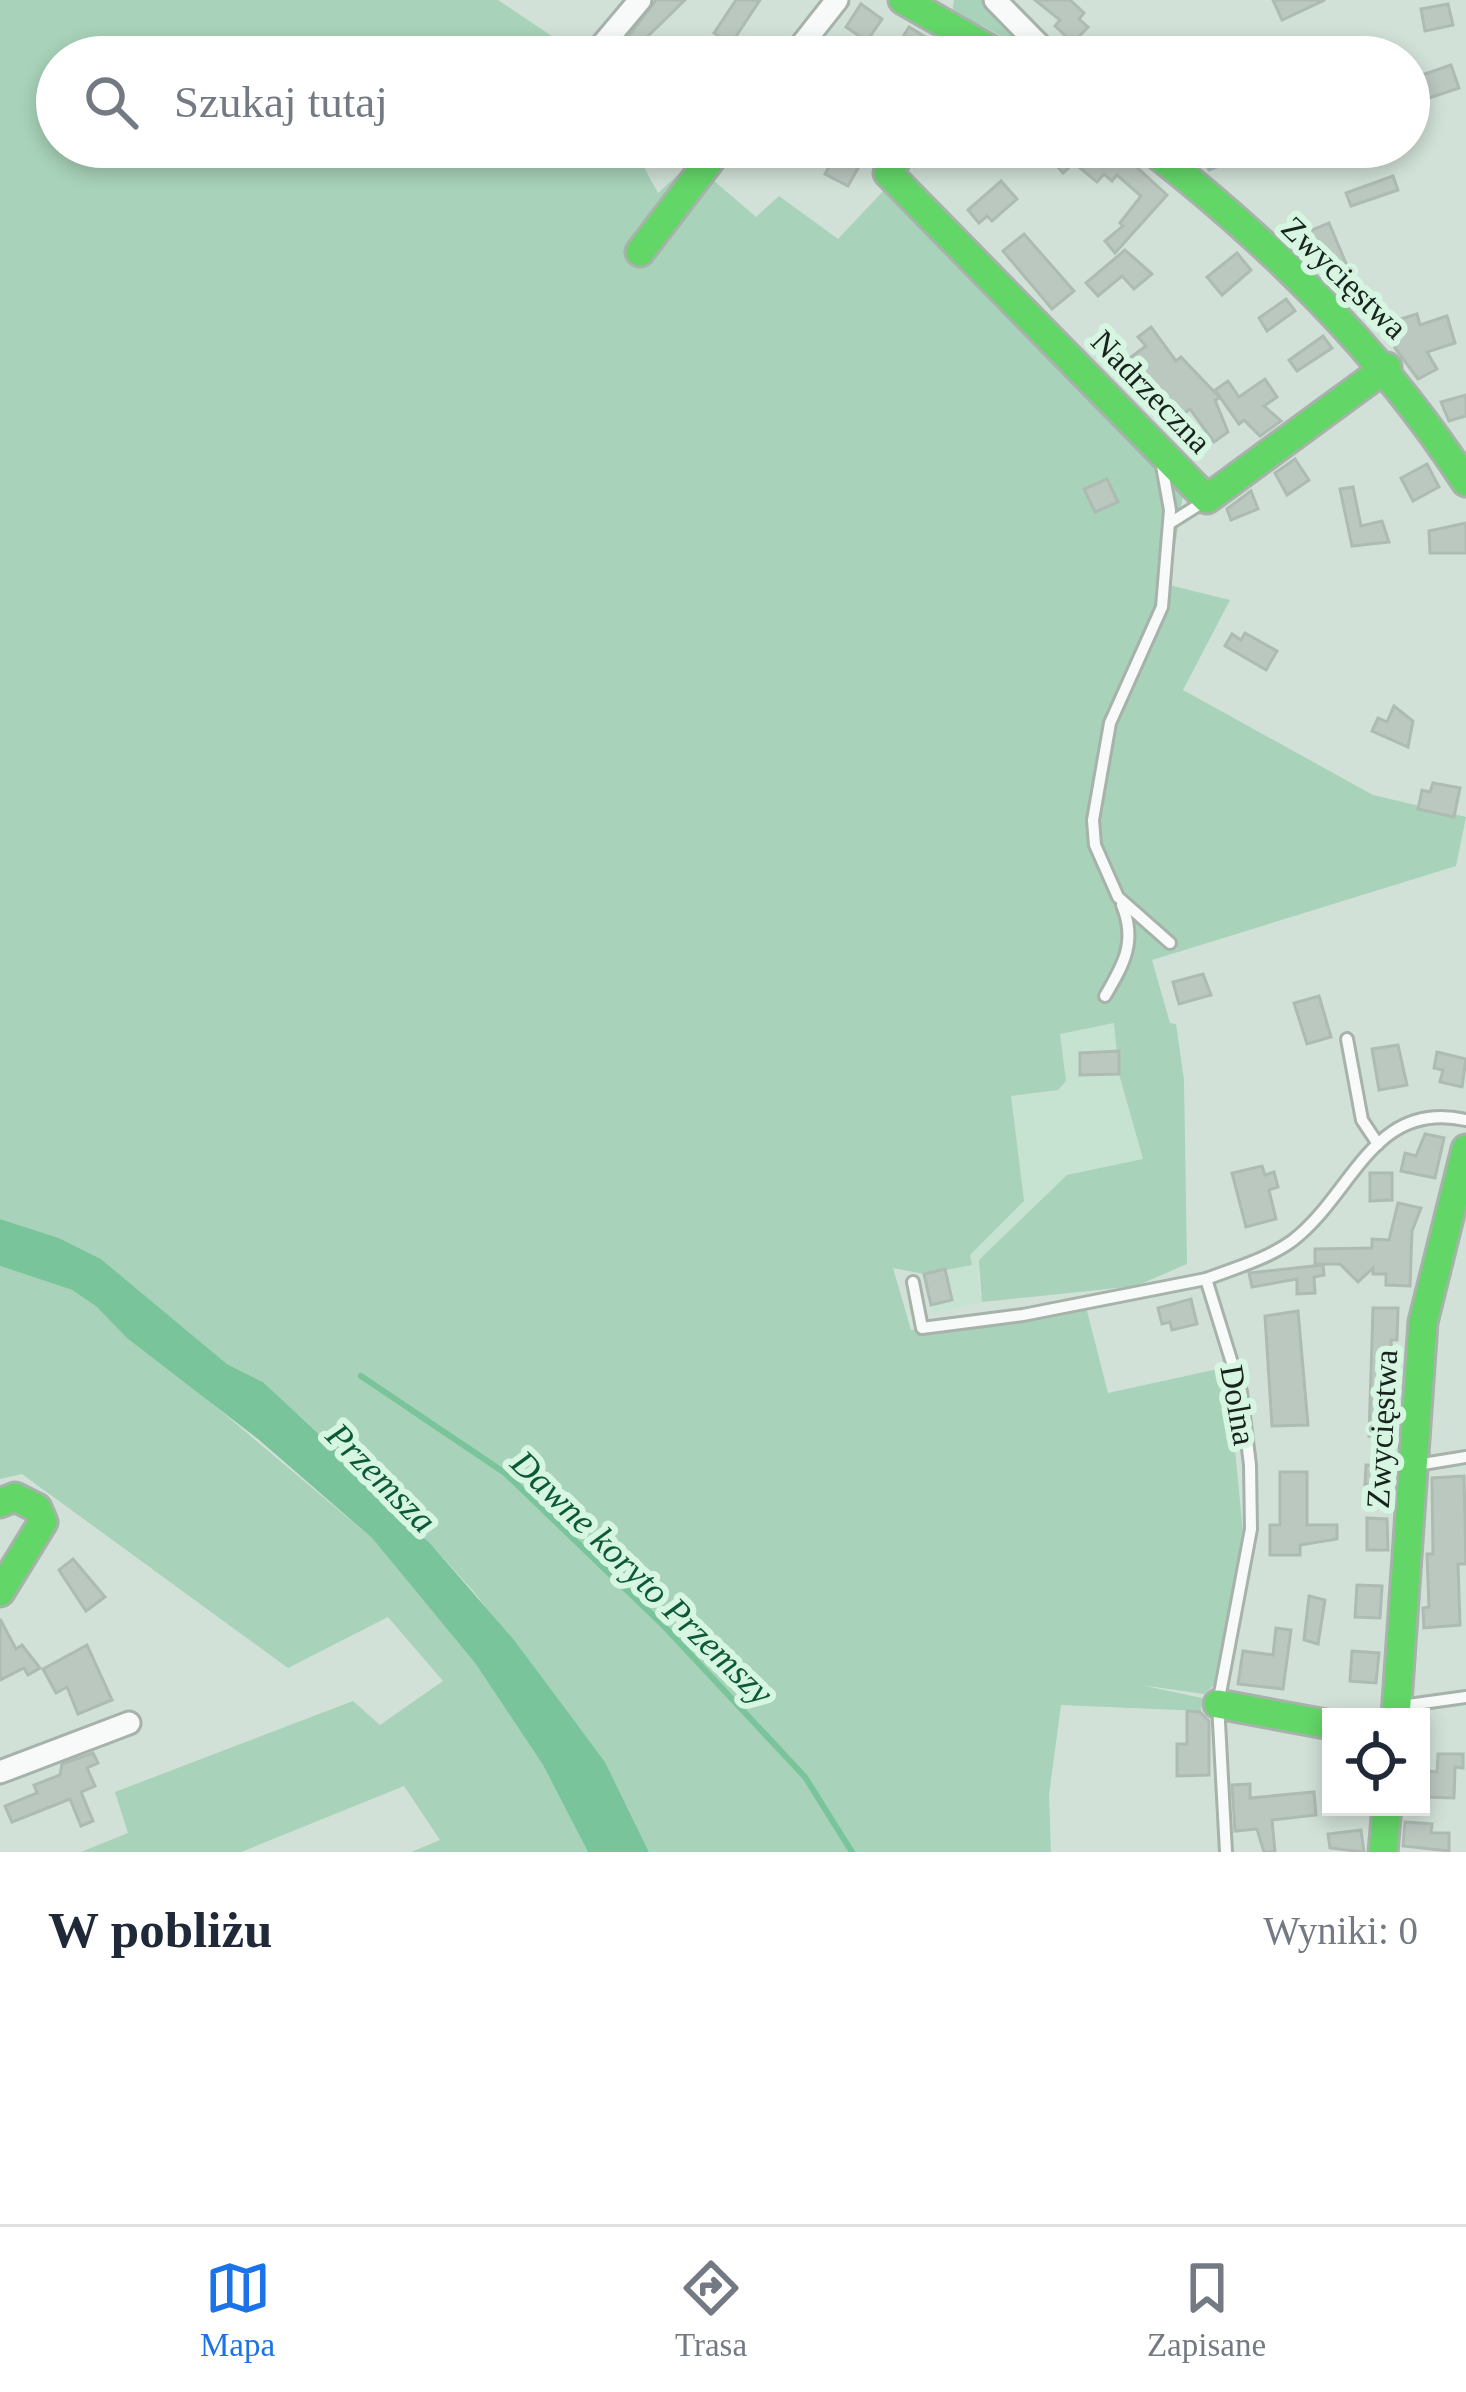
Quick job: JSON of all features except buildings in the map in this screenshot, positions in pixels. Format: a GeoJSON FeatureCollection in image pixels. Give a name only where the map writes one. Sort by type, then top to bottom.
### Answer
{"type":"FeatureCollection","features":[{"type":"Feature","properties":{"kind":"street"},"geometry":{"type":"LineString","coordinates":[[610,36],[640,0]]}},
{"type":"Feature","properties":{"kind":"street"},"geometry":{"type":"LineString","coordinates":[[809,36],[837,0]]}},
{"type":"Feature","properties":{"kind":"street"},"geometry":{"type":"LineString","coordinates":[[995,0],[1030,36]]}},
{"type":"Feature","properties":{"kind":"street"},"geometry":{"type":"LineString","coordinates":[[917,4],[953,36]]}},
{"type":"Feature","properties":{"kind":"street"},"geometry":{"type":"LineString","coordinates":[[640,252],[704,168]]}},
{"type":"Feature","properties":{"kind":"street","name":"Nadrzeczna"},"geometry":{"type":"LineString","coordinates":[[891,168],[888,173],[1208,499],[1388,367]]}},
{"type":"Feature","properties":{"kind":"street","name":"Zwycięstwa"},"geometry":{"type":"LineString","coordinates":[[1172,168],[1288,270],[1388,367],[1466,482]]}},
{"type":"Feature","properties":{"kind":"street","name":"Zwycięstwa"},"geometry":{"type":"LineString","coordinates":[[1397,1708],[1423,1322],[1466,1149]]}},
{"type":"Feature","properties":{"kind":"street"},"geometry":{"type":"LineString","coordinates":[[0,1503],[15,1497],[38,1508],[43,1522],[0,1592]]}},
{"type":"Feature","properties":{"kind":"street"},"geometry":{"type":"LineString","coordinates":[[1218,1704],[1322,1723]]}},
{"type":"Feature","properties":{"kind":"street"},"geometry":{"type":"LineString","coordinates":[[0,1772],[129,1723]]}},
{"type":"Feature","properties":{"kind":"street"},"geometry":{"type":"LineString","coordinates":[[1383,1852],[1386,1816]]}},
{"type":"Feature","properties":{"kind":"lane"},"geometry":{"type":"LineString","coordinates":[[1106,996],[1126,962],[1131,929],[1095,845],[1093,820],[1110,723],[1162,607],[1170,523],[1161,451]]}},
{"type":"Feature","properties":{"kind":"lane"},"geometry":{"type":"LineString","coordinates":[[1170,523],[1208,499]]}},
{"type":"Feature","properties":{"kind":"lane"},"geometry":{"type":"LineString","coordinates":[[1118,897],[1170,943]]}},
{"type":"Feature","properties":{"kind":"lane"},"geometry":{"type":"LineString","coordinates":[[1346,1039],[1362,1120],[1378,1144]]}},
{"type":"Feature","properties":{"kind":"lane"},"geometry":{"type":"LineString","coordinates":[[914,1282],[922,1328],[1023,1315],[1206,1279],[1296,1238],[1392,1128],[1424,1118],[1466,1120]]}},
{"type":"Feature","properties":{"kind":"lane","name":"Dolna"},"geometry":{"type":"LineString","coordinates":[[1206,1279],[1241,1392],[1250,1466],[1251,1529],[1218,1704],[1226,1852]]}},
{"type":"Feature","properties":{"kind":"lane"},"geometry":{"type":"LineString","coordinates":[[1414,1466],[1466,1457]]}},
{"type":"Feature","properties":{"kind":"lane"},"geometry":{"type":"LineString","coordinates":[[1415,1708],[1466,1697]]}},
{"type":"Feature","properties":{"kind":"shaded area"},"geometry":{"type":"Polygon","coordinates":[[[0,0],[498,0],[552,36],[36,36],[36,168],[644,168],[658,193],[685,168],[699,168],[756,217],[779,196],[838,239],[904,169],[1183,495],[1169,585],[1230,600],[1183,690],[1373,795],[1466,817],[1456,866],[1152,960],[1170,1023],[1176,1024],[1184,1080],[1187,1264],[1136,1286],[982,1302],[979,1260],[1067,1175],[1143,1159],[1119,1074],[1114,1023],[1060,1034],[1066,1081],[1058,1090],[1011,1096],[1024,1201],[970,1255],[972,1265],[924,1274],[893,1268],[911,1330],[1086,1307],[1108,1393],[1227,1367],[1243,1532],[1215,1684],[1204,1694],[1141,1685],[1202,1698],[1201,1711],[1061,1705],[1049,1795],[1051,1852],[649,1852],[605,1762],[474,1592],[429,1542],[389,1511],[347,1459],[263,1382],[227,1364],[101,1259],[59,1238],[0,1219],[0,0]]]}},
{"type":"Feature","properties":{"kind":"shaded area"},"geometry":{"type":"Polygon","coordinates":[[[954,0],[986,0],[1021,36],[1001,36],[981,25],[977,30],[952,14],[954,0]]]}},
{"type":"Feature","properties":{"kind":"shaded area"},"geometry":{"type":"Polygon","coordinates":[[[1115,1023],[1119,1074],[1143,1160],[977,1274],[982,1302],[933,1313],[924,1274],[969,1255],[1024,1201],[1011,1095],[1041,1093],[1059,1034],[1115,1023]]]}},
{"type":"Feature","properties":{"kind":"shaded area"},"geometry":{"type":"Polygon","coordinates":[[[0,1219],[59,1238],[101,1259],[227,1364],[263,1382],[347,1460],[389,1511],[429,1542],[514,1640],[605,1762],[649,1852],[588,1852],[543,1765],[475,1663],[372,1538],[258,1439],[127,1338],[97,1307],[72,1290],[0,1266],[0,1219]]]}},
{"type":"Feature","properties":{"kind":"shaded area"},"geometry":{"type":"Polygon","coordinates":[[[0,1266],[72,1290],[97,1307],[372,1538],[475,1663],[543,1765],[588,1852],[411,1852],[440,1840],[404,1786],[241,1852],[81,1852],[128,1833],[115,1792],[353,1701],[380,1725],[443,1681],[388,1617],[288,1668],[22,1474],[0,1479],[0,1266]]]}},
{"type":"Feature","properties":{"kind":"waterway","name":"Dawne koryto Przemszy"},"geometry":{"type":"LineString","coordinates":[[361,1376],[505,1473],[662,1624],[805,1777],[852,1852]]}},
{"type":"Feature","properties":{"kind":"traffic: fast"},"geometry":{"type":"LineString","coordinates":[[903,0],[966,36]]}},
{"type":"Feature","properties":{"kind":"traffic: fast"},"geometry":{"type":"LineString","coordinates":[[640,252],[704,168]]}},
{"type":"Feature","properties":{"kind":"traffic: fast"},"geometry":{"type":"LineString","coordinates":[[891,168],[888,173],[1207,499],[1387,367]]}},
{"type":"Feature","properties":{"kind":"traffic: fast"},"geometry":{"type":"LineString","coordinates":[[1174,168],[1321,301],[1397,388],[1466,482]]}},
{"type":"Feature","properties":{"kind":"traffic: fast"},"geometry":{"type":"LineString","coordinates":[[1397,1708],[1423,1322],[1466,1149]]}},
{"type":"Feature","properties":{"kind":"traffic: fast"},"geometry":{"type":"LineString","coordinates":[[0,1503],[15,1497],[37,1508],[43,1522],[0,1592]]}},
{"type":"Feature","properties":{"kind":"traffic: fast"},"geometry":{"type":"LineString","coordinates":[[1218,1704],[1322,1723]]}},
{"type":"Feature","properties":{"kind":"traffic: fast"},"geometry":{"type":"LineString","coordinates":[[1383,1852],[1386,1816]]}},
{"type":"Feature","properties":{"kind":"water label","name":"Przemsza"},"geometry":{"type":"Point","coordinates":[382,1477]}}]}
